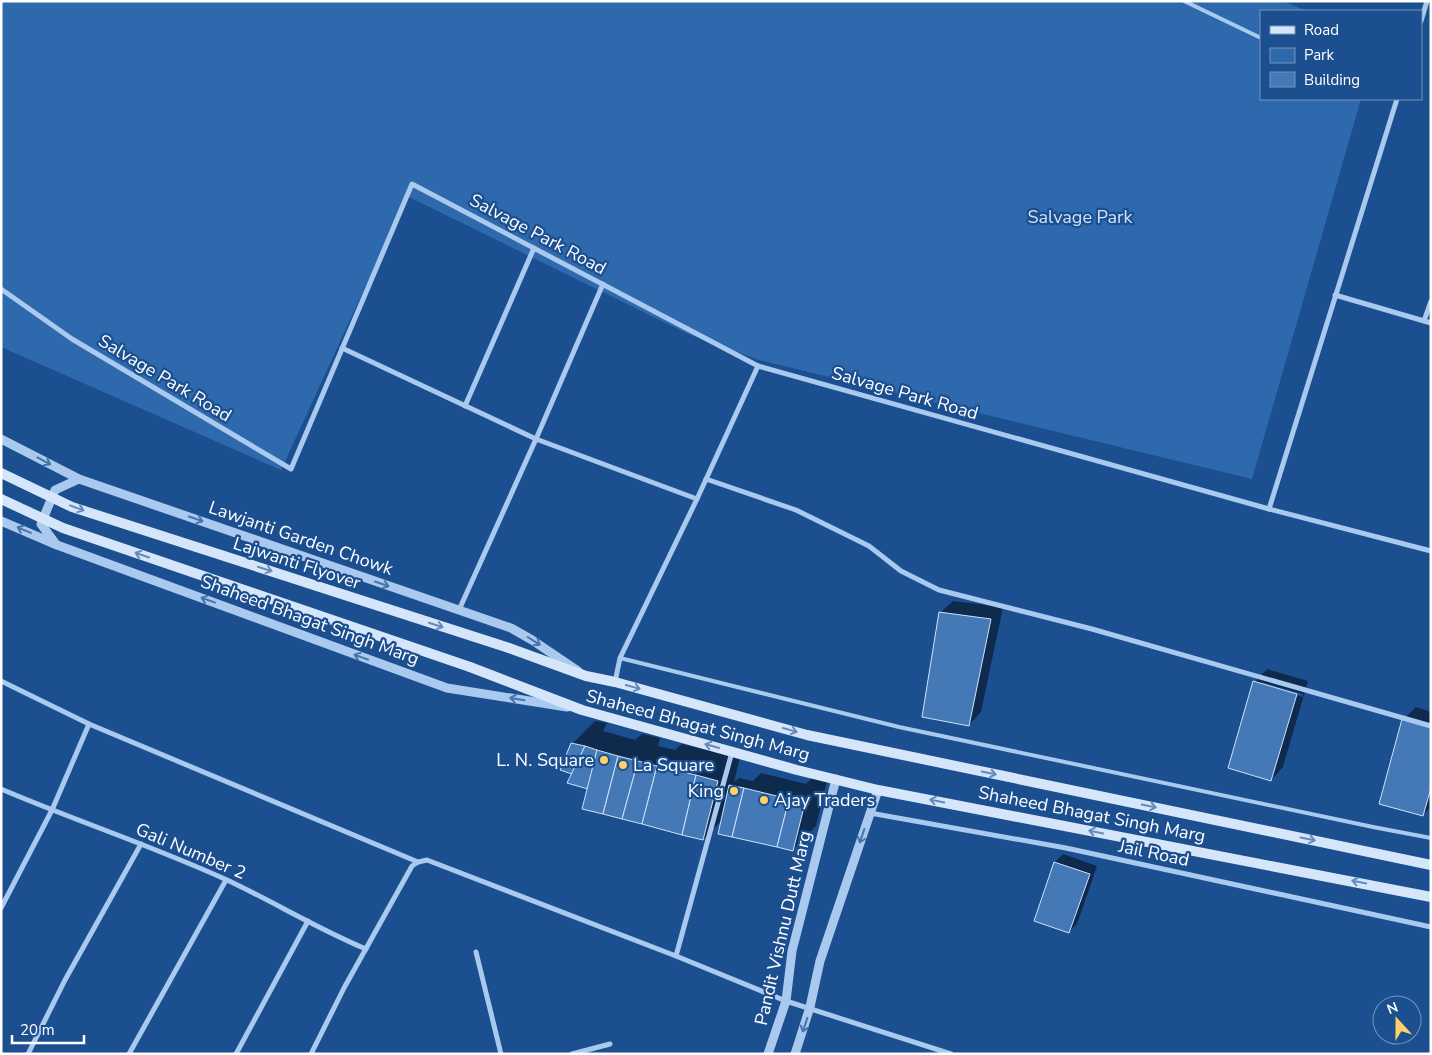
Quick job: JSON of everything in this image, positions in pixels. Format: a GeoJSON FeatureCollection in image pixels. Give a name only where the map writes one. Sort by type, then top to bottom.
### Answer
{"type":"FeatureCollection","features":[{"type":"Feature","properties":{"kind":"main road","name":"Lajwanti Flyover"},"geometry":{"type":"LineString","coordinates":[[1,472],[72,507],[509,648],[586,676]]}},
{"type":"Feature","properties":{"kind":"main road"},"geometry":{"type":"LineString","coordinates":[[1,499],[63,528],[470,668],[582,710]]}},
{"type":"Feature","properties":{"kind":"main road","name":"Shaheed Bhagat Singh Marg"},"geometry":{"type":"LineString","coordinates":[[586,676],[807,735],[1431,865]]}},
{"type":"Feature","properties":{"kind":"main road","name":"Shaheed Bhagat Singh Marg"},"geometry":{"type":"LineString","coordinates":[[582,710],[878,790],[1431,897]]}},
{"type":"Feature","properties":{"kind":"street"},"geometry":{"type":"LineString","coordinates":[[1422,18],[1427,1]]}},
{"type":"Feature","properties":{"kind":"street"},"geometry":{"type":"LineString","coordinates":[[1269,509],[1397,100]]}},
{"type":"Feature","properties":{"kind":"street","name":"Salvage Park Road"},"geometry":{"type":"LineString","coordinates":[[1,289],[72,339],[291,469],[412,184],[758,366],[1269,509],[1431,551]]}},
{"type":"Feature","properties":{"kind":"street"},"geometry":{"type":"LineString","coordinates":[[465,406],[534,248]]}},
{"type":"Feature","properties":{"kind":"street"},"geometry":{"type":"LineString","coordinates":[[459,610],[603,284]]}},
{"type":"Feature","properties":{"kind":"street"},"geometry":{"type":"LineString","coordinates":[[1335,295],[1431,323]]}},
{"type":"Feature","properties":{"kind":"street"},"geometry":{"type":"LineString","coordinates":[[1424,321],[1431,301]]}},
{"type":"Feature","properties":{"kind":"street"},"geometry":{"type":"LineString","coordinates":[[342,348],[536,439],[697,499]]}},
{"type":"Feature","properties":{"kind":"street"},"geometry":{"type":"LineString","coordinates":[[614,682],[620,658],[697,499],[758,366]]}},
{"type":"Feature","properties":{"kind":"street","name":"Lawjanti Garden Chowk"},"geometry":{"type":"LineString","coordinates":[[1,438],[79,479],[511,628],[586,676]]}},
{"type":"Feature","properties":{"kind":"street"},"geometry":{"type":"LineString","coordinates":[[57,545],[41,524],[55,490],[79,479]]}},
{"type":"Feature","properties":{"kind":"street"},"geometry":{"type":"LineString","coordinates":[[706,479],[796,510],[869,546],[901,571],[939,590],[1092,629],[1431,726]]}},
{"type":"Feature","properties":{"kind":"street","name":"Shaheed Bhagat Singh Marg"},"geometry":{"type":"LineString","coordinates":[[1,521],[57,545],[446,688],[582,710]]}},
{"type":"Feature","properties":{"kind":"street"},"geometry":{"type":"LineString","coordinates":[[1,681],[89,724],[418,862]]}},
{"type":"Feature","properties":{"kind":"street"},"geometry":{"type":"LineString","coordinates":[[1,908],[52,810],[89,724]]}},
{"type":"Feature","properties":{"kind":"street"},"geometry":{"type":"LineString","coordinates":[[676,956],[732,752]]}},
{"type":"Feature","properties":{"kind":"street","name":"Pandit Vishnu Dutt Marg"},"geometry":{"type":"LineString","coordinates":[[768,1054],[786,1001],[792,951],[836,779]]}},
{"type":"Feature","properties":{"kind":"street","name":"Gali Number 2"},"geometry":{"type":"LineString","coordinates":[[1,789],[141,844],[226,880],[366,949]]}},
{"type":"Feature","properties":{"kind":"street"},"geometry":{"type":"LineString","coordinates":[[795,1054],[810,1007],[820,961],[878,790]]}},
{"type":"Feature","properties":{"kind":"street","name":"Jail Road"},"geometry":{"type":"LineString","coordinates":[[870,812],[1066,848],[1431,928]]}},
{"type":"Feature","properties":{"kind":"street"},"geometry":{"type":"LineString","coordinates":[[28,1054],[65,980],[141,844]]}},
{"type":"Feature","properties":{"kind":"street"},"geometry":{"type":"LineString","coordinates":[[310,1054],[344,988],[412,866],[427,860],[676,956],[786,1001],[810,1007],[951,1054]]}},
{"type":"Feature","properties":{"kind":"street"},"geometry":{"type":"LineString","coordinates":[[129,1054],[226,880]]}},
{"type":"Feature","properties":{"kind":"street"},"geometry":{"type":"LineString","coordinates":[[236,1054],[308,921]]}},
{"type":"Feature","properties":{"kind":"street"},"geometry":{"type":"LineString","coordinates":[[476,952],[501,1054]]}},
{"type":"Feature","properties":{"kind":"street"},"geometry":{"type":"LineString","coordinates":[[572,1054],[610,1044]]}},
{"type":"Feature","properties":{"kind":"lane"},"geometry":{"type":"LineString","coordinates":[[1184,1],[1260,38]]}},
{"type":"Feature","properties":{"kind":"lane"},"geometry":{"type":"LineString","coordinates":[[620,658],[899,727],[1431,838]]}},
{"type":"Feature","properties":{"kind":"green space","name":"Salvage Park"},"geometry":{"type":"Polygon","coordinates":[[[1,1],[1283,1],[1305,10],[1260,10],[1260,100],[1361,100],[1252,479],[759,360],[688,334],[407,196],[281,470],[1,347],[1,1]]]}},
{"type":"Feature","properties":{"kind":"building"},"geometry":{"type":"Polygon","coordinates":[[[939,612],[991,619],[969,726],[922,717],[939,612]]]}},
{"type":"Feature","properties":{"kind":"building"},"geometry":{"type":"Polygon","coordinates":[[[1253,681],[1297,694],[1271,781],[1228,768],[1253,681]]]}},
{"type":"Feature","properties":{"kind":"building"},"geometry":{"type":"Polygon","coordinates":[[[1402,719],[1431,727],[1431,788],[1423,816],[1379,804],[1402,719]]]}},
{"type":"Feature","properties":{"kind":"building"},"geometry":{"type":"Polygon","coordinates":[[[571,743],[585,746],[572,774],[560,770],[571,743]]]}},
{"type":"Feature","properties":{"kind":"building"},"geometry":{"type":"Polygon","coordinates":[[[585,746],[597,750],[588,789],[567,783],[585,746]]]}},
{"type":"Feature","properties":{"kind":"building"},"geometry":{"type":"Polygon","coordinates":[[[597,750],[618,756],[603,814],[582,809],[597,750]]]}},
{"type":"Feature","properties":{"kind":"building"},"geometry":{"type":"Polygon","coordinates":[[[618,756],[638,761],[622,819],[603,814],[618,756]]]}},
{"type":"Feature","properties":{"kind":"building"},"geometry":{"type":"Polygon","coordinates":[[[638,761],[657,766],[642,824],[622,819],[638,761]]]}},
{"type":"Feature","properties":{"kind":"building"},"geometry":{"type":"Polygon","coordinates":[[[657,766],[696,775],[682,835],[642,824],[657,766]]]}},
{"type":"Feature","properties":{"kind":"building"},"geometry":{"type":"Polygon","coordinates":[[[696,775],[718,781],[703,840],[682,835],[696,775]]]}},
{"type":"Feature","properties":{"kind":"building"},"geometry":{"type":"Polygon","coordinates":[[[729,785],[744,788],[732,837],[718,834],[729,785]]]}},
{"type":"Feature","properties":{"kind":"building"},"geometry":{"type":"Polygon","coordinates":[[[744,788],[789,799],[777,847],[732,837],[744,788]]]}},
{"type":"Feature","properties":{"kind":"building"},"geometry":{"type":"Polygon","coordinates":[[[789,799],[805,803],[793,851],[777,847],[789,799]]]}},
{"type":"Feature","properties":{"kind":"building"},"geometry":{"type":"Polygon","coordinates":[[[1054,862],[1090,874],[1069,933],[1034,921],[1054,862]]]}},
{"type":"Feature","properties":{"kind":"place","name":"L. N. Square"},"geometry":{"type":"Point","coordinates":[604,760]}},
{"type":"Feature","properties":{"kind":"place","name":"La Square"},"geometry":{"type":"Point","coordinates":[623,765]}},
{"type":"Feature","properties":{"kind":"place","name":"King"},"geometry":{"type":"Point","coordinates":[734,791]}},
{"type":"Feature","properties":{"kind":"place","name":"Ajay Traders"},"geometry":{"type":"Point","coordinates":[764,800]}}]}
